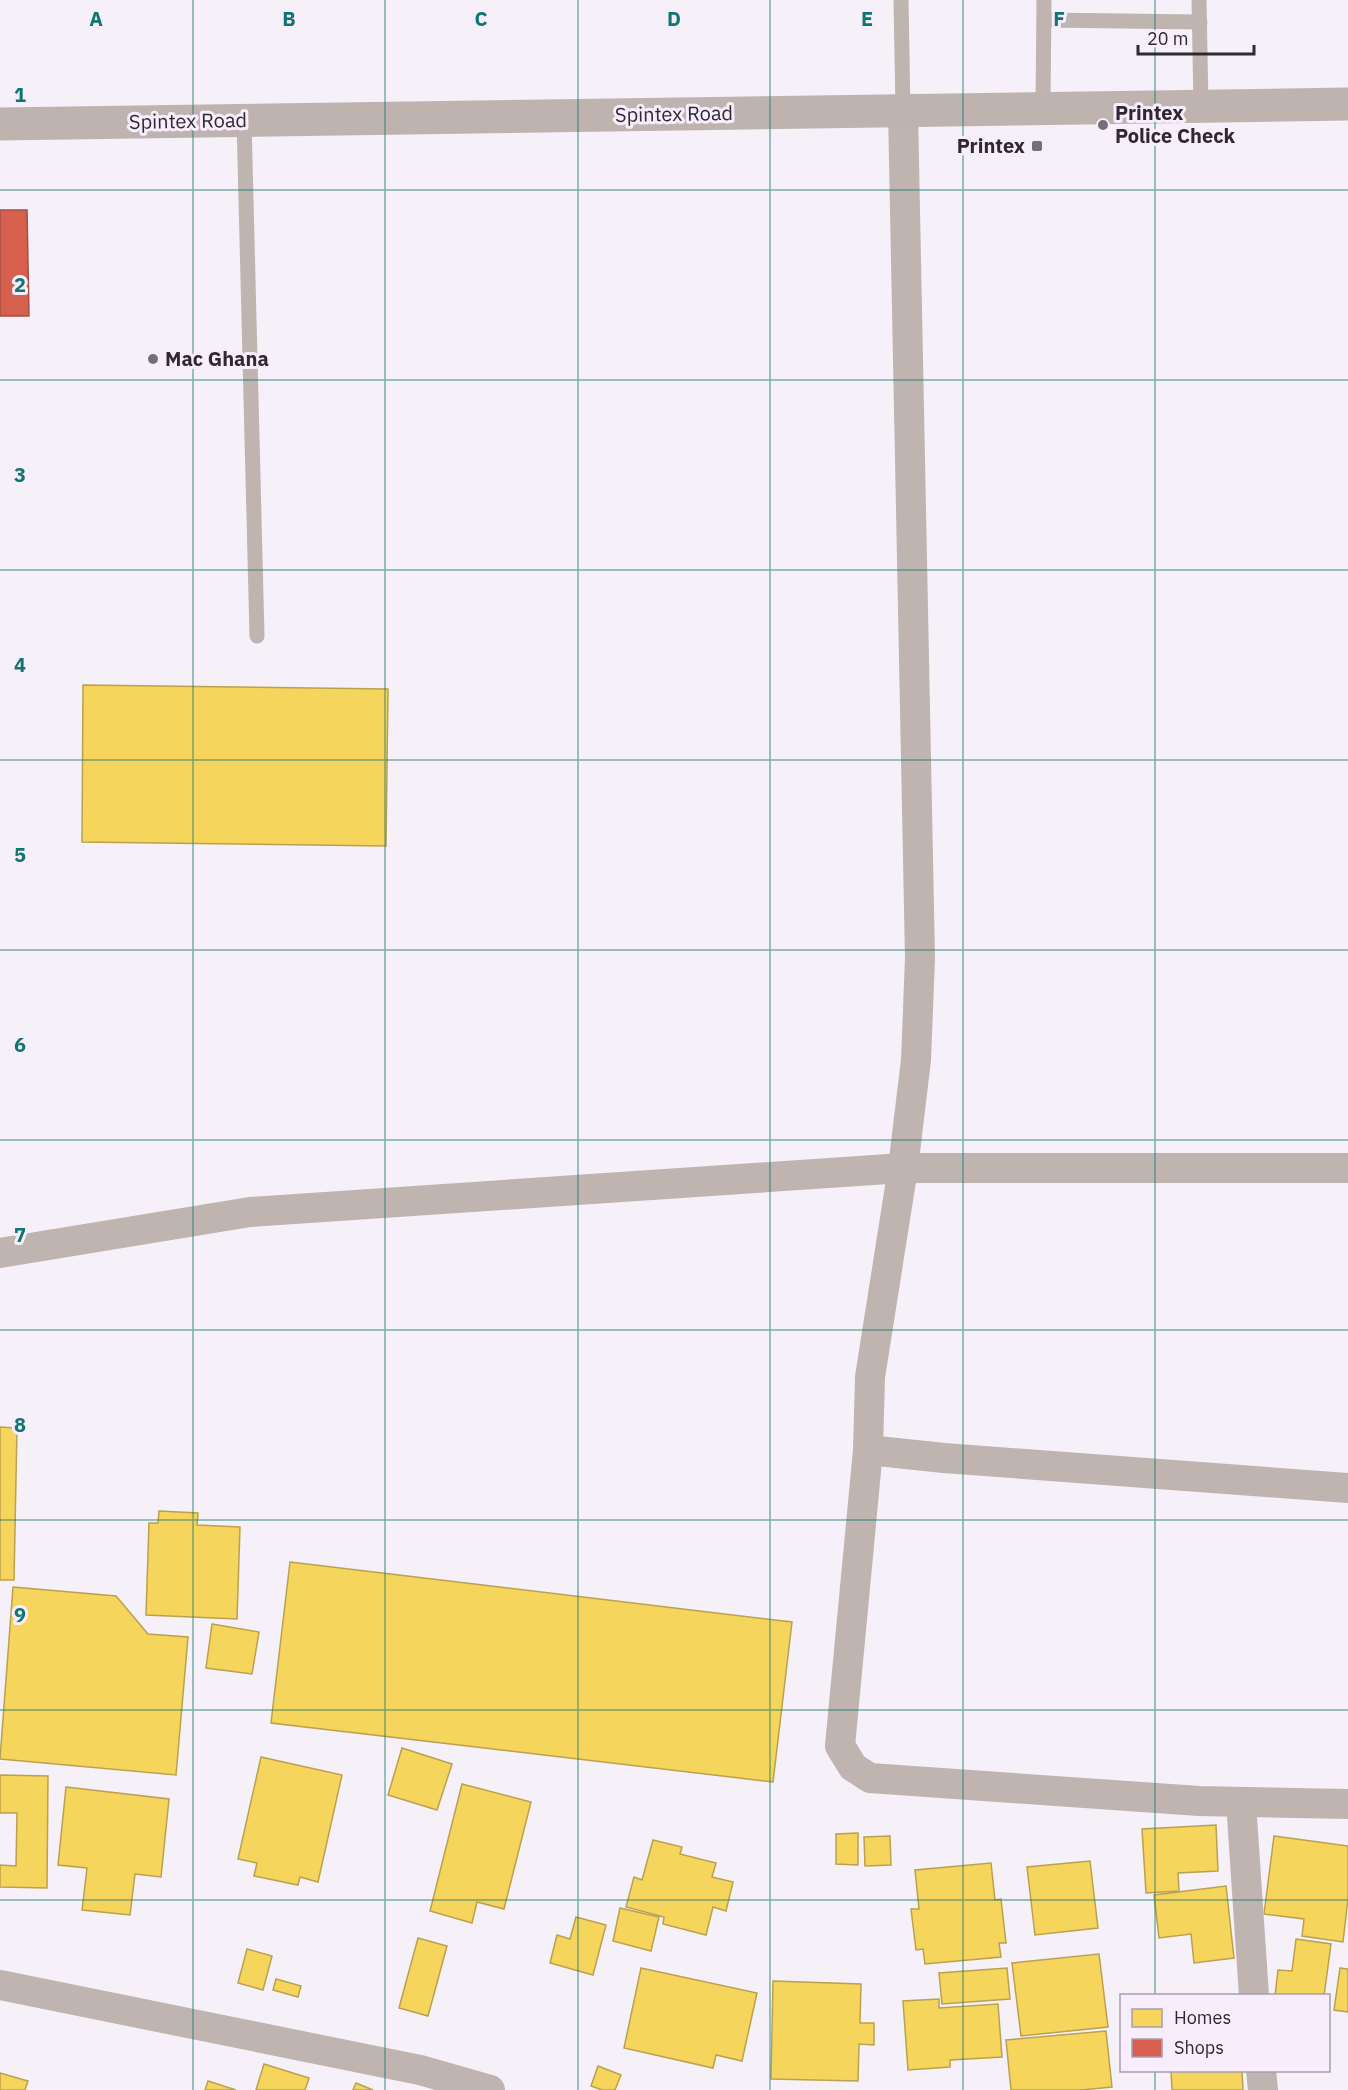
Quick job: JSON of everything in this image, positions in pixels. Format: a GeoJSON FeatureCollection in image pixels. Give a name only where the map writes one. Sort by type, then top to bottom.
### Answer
{"type":"FeatureCollection","features":[{"type":"Feature","properties":{"kind":"main road","name":"Spintex Road"},"geometry":{"type":"LineString","coordinates":[[0,124],[1348,104]]}},
{"type":"Feature","properties":{"kind":"street"},"geometry":{"type":"LineString","coordinates":[[903,110],[920,958],[916,1059],[903,1168],[870,1377],[868,1450],[840,1746],[853,1767],[870,1778],[1241,1802],[1348,1803]]}},
{"type":"Feature","properties":{"kind":"street"},"geometry":{"type":"LineString","coordinates":[[0,1253],[250,1212],[903,1168],[1348,1168]]}},
{"type":"Feature","properties":{"kind":"street"},"geometry":{"type":"LineString","coordinates":[[868,1450],[944,1458],[1348,1488]]}},
{"type":"Feature","properties":{"kind":"street"},"geometry":{"type":"LineString","coordinates":[[1241,1802],[1254,1994]]}},
{"type":"Feature","properties":{"kind":"street"},"geometry":{"type":"LineString","coordinates":[[0,1985],[420,2070],[490,2090]]}},
{"type":"Feature","properties":{"kind":"street"},"geometry":{"type":"LineString","coordinates":[[1261,2072],[1263,2090]]}},
{"type":"Feature","properties":{"kind":"lane"},"geometry":{"type":"LineString","coordinates":[[901,0],[903,110]]}},
{"type":"Feature","properties":{"kind":"lane"},"geometry":{"type":"LineString","coordinates":[[1043,108],[1044,0]]}},
{"type":"Feature","properties":{"kind":"lane"},"geometry":{"type":"LineString","coordinates":[[1199,0],[1201,105]]}},
{"type":"Feature","properties":{"kind":"lane"},"geometry":{"type":"LineString","coordinates":[[1044,20],[1200,22]]}},
{"type":"Feature","properties":{"kind":"lane"},"geometry":{"type":"LineString","coordinates":[[244,120],[257,636]]}},
{"type":"Feature","properties":{"kind":"building: Homes"},"geometry":{"type":"Polygon","coordinates":[[[83,685],[388,689],[386,846],[82,842],[83,685]]]}},
{"type":"Feature","properties":{"kind":"building: Homes"},"geometry":{"type":"Polygon","coordinates":[[[0,1427],[17,1428],[14,1580],[0,1580],[0,1427]]]}},
{"type":"Feature","properties":{"kind":"building: Homes"},"geometry":{"type":"Polygon","coordinates":[[[159,1511],[198,1513],[197,1525],[240,1527],[237,1619],[146,1615],[149,1523],[158,1523],[159,1511]]]}},
{"type":"Feature","properties":{"kind":"building: Homes"},"geometry":{"type":"Polygon","coordinates":[[[290,1562],[792,1622],[773,1782],[271,1723],[290,1562]]]}},
{"type":"Feature","properties":{"kind":"building: Homes"},"geometry":{"type":"Polygon","coordinates":[[[13,1587],[116,1596],[148,1634],[188,1637],[176,1775],[0,1759],[13,1587]]]}},
{"type":"Feature","properties":{"kind":"building: Homes"},"geometry":{"type":"Polygon","coordinates":[[[212,1624],[259,1632],[252,1674],[206,1668],[212,1624]]]}},
{"type":"Feature","properties":{"kind":"building: Homes"},"geometry":{"type":"Polygon","coordinates":[[[402,1748],[452,1764],[437,1810],[388,1795],[402,1748]]]}},
{"type":"Feature","properties":{"kind":"building: Homes"},"geometry":{"type":"Polygon","coordinates":[[[261,1757],[342,1775],[318,1882],[300,1877],[298,1885],[254,1876],[257,1863],[238,1859],[261,1757]]]}},
{"type":"Feature","properties":{"kind":"building: Homes"},"geometry":{"type":"Polygon","coordinates":[[[0,1775],[48,1776],[47,1888],[0,1887],[0,1865],[16,1866],[17,1813],[0,1813],[0,1775]]]}},
{"type":"Feature","properties":{"kind":"building: Homes"},"geometry":{"type":"Polygon","coordinates":[[[462,1784],[531,1802],[504,1909],[477,1902],[472,1923],[430,1911],[462,1784]]]}},
{"type":"Feature","properties":{"kind":"building: Homes"},"geometry":{"type":"Polygon","coordinates":[[[66,1787],[169,1799],[161,1877],[135,1874],[130,1915],[82,1910],[87,1868],[58,1865],[66,1787]]]}},
{"type":"Feature","properties":{"kind":"building: Homes"},"geometry":{"type":"Polygon","coordinates":[[[1216,1825],[1218,1871],[1178,1873],[1179,1891],[1146,1893],[1142,1829],[1216,1825]]]}},
{"type":"Feature","properties":{"kind":"building: Homes"},"geometry":{"type":"Polygon","coordinates":[[[858,1833],[858,1865],[836,1864],[836,1834],[858,1833]]]}},
{"type":"Feature","properties":{"kind":"building: Homes"},"geometry":{"type":"Polygon","coordinates":[[[890,1836],[891,1865],[865,1866],[864,1837],[890,1836]]]}},
{"type":"Feature","properties":{"kind":"building: Homes"},"geometry":{"type":"Polygon","coordinates":[[[1274,1836],[1348,1846],[1348,1899],[1343,1942],[1302,1936],[1304,1919],[1264,1914],[1274,1836]]]}},
{"type":"Feature","properties":{"kind":"building: Homes"},"geometry":{"type":"Polygon","coordinates":[[[653,1840],[682,1847],[680,1854],[716,1863],[712,1877],[733,1882],[726,1911],[713,1907],[706,1935],[663,1924],[664,1917],[626,1907],[634,1877],[642,1880],[653,1840]]]}},
{"type":"Feature","properties":{"kind":"building: Homes"},"geometry":{"type":"Polygon","coordinates":[[[1090,1861],[1098,1928],[1035,1935],[1027,1867],[1090,1861]]]}},
{"type":"Feature","properties":{"kind":"building: Homes"},"geometry":{"type":"Polygon","coordinates":[[[991,1863],[995,1900],[1001,1899],[1006,1943],[999,1943],[1001,1957],[925,1964],[923,1949],[916,1950],[911,1909],[919,1909],[915,1870],[991,1863]]]}},
{"type":"Feature","properties":{"kind":"building: Homes"},"geometry":{"type":"Polygon","coordinates":[[[1226,1886],[1234,1958],[1194,1963],[1191,1934],[1159,1938],[1154,1895],[1226,1886]]]}},
{"type":"Feature","properties":{"kind":"building: Homes"},"geometry":{"type":"Polygon","coordinates":[[[620,1908],[659,1917],[651,1951],[613,1941],[620,1908]]]}},
{"type":"Feature","properties":{"kind":"building: Homes"},"geometry":{"type":"Polygon","coordinates":[[[576,1917],[606,1925],[593,1975],[550,1963],[557,1935],[570,1939],[576,1917]]]}},
{"type":"Feature","properties":{"kind":"building: Homes"},"geometry":{"type":"Polygon","coordinates":[[[418,1938],[447,1946],[428,2016],[399,2008],[418,1938]]]}},
{"type":"Feature","properties":{"kind":"building: Homes"},"geometry":{"type":"Polygon","coordinates":[[[1296,1939],[1331,1944],[1324,1994],[1275,1994],[1278,1970],[1292,1971],[1296,1939]]]}},
{"type":"Feature","properties":{"kind":"building: Homes"},"geometry":{"type":"Polygon","coordinates":[[[247,1949],[272,1956],[263,1990],[238,1983],[247,1949]]]}},
{"type":"Feature","properties":{"kind":"building: Homes"},"geometry":{"type":"Polygon","coordinates":[[[1099,1954],[1108,2027],[1021,2036],[1012,1963],[1099,1954]]]}},
{"type":"Feature","properties":{"kind":"building: Homes"},"geometry":{"type":"Polygon","coordinates":[[[641,1968],[757,1993],[742,2061],[716,2055],[713,2068],[624,2048],[641,1968]]]}},
{"type":"Feature","properties":{"kind":"building: Homes"},"geometry":{"type":"Polygon","coordinates":[[[1007,1968],[1010,1999],[942,2004],[939,1973],[1007,1968]]]}},
{"type":"Feature","properties":{"kind":"building: Homes"},"geometry":{"type":"Polygon","coordinates":[[[1340,1968],[1348,1969],[1348,2012],[1334,2010],[1340,1968]]]}},
{"type":"Feature","properties":{"kind":"building: Homes"},"geometry":{"type":"Polygon","coordinates":[[[276,1979],[301,1986],[298,1997],[273,1990],[276,1979]]]}},
{"type":"Feature","properties":{"kind":"building: Homes"},"geometry":{"type":"Polygon","coordinates":[[[773,1981],[861,1984],[860,2023],[874,2023],[874,2045],[859,2044],[858,2081],[771,2079],[773,1981]]]}},
{"type":"Feature","properties":{"kind":"building: Homes"},"geometry":{"type":"Polygon","coordinates":[[[939,1999],[939,2008],[998,2004],[1002,2057],[950,2060],[950,2067],[908,2070],[903,2001],[939,1999]]]}},
{"type":"Feature","properties":{"kind":"building: Homes"},"geometry":{"type":"Polygon","coordinates":[[[1106,2031],[1112,2087],[1081,2090],[1011,2090],[1006,2040],[1106,2031]]]}},
{"type":"Feature","properties":{"kind":"building: Homes"},"geometry":{"type":"Polygon","coordinates":[[[264,2064],[309,2078],[305,2090],[256,2090],[264,2064]]]}},
{"type":"Feature","properties":{"kind":"building: Homes"},"geometry":{"type":"Polygon","coordinates":[[[598,2066],[621,2075],[615,2090],[602,2090],[591,2086],[598,2066]]]}},
{"type":"Feature","properties":{"kind":"building: Homes"},"geometry":{"type":"Polygon","coordinates":[[[1171,2072],[1242,2072],[1243,2090],[1172,2090],[1171,2072]]]}},
{"type":"Feature","properties":{"kind":"building: Homes"},"geometry":{"type":"Polygon","coordinates":[[[0,2073],[28,2081],[25,2090],[0,2090],[0,2073]]]}},
{"type":"Feature","properties":{"kind":"building: Homes"},"geometry":{"type":"Polygon","coordinates":[[[208,2081],[236,2090],[205,2090],[208,2081]]]}},
{"type":"Feature","properties":{"kind":"building: Homes"},"geometry":{"type":"Polygon","coordinates":[[[356,2083],[373,2090],[353,2090],[356,2083]]]}},
{"type":"Feature","properties":{"kind":"building: Shops"},"geometry":{"type":"Polygon","coordinates":[[[0,210],[27,210],[29,316],[0,316],[0,210]]]}},
{"type":"Feature","properties":{"kind":"place","name":"Printex Police Check"},"geometry":{"type":"Point","coordinates":[1103,125]}},
{"type":"Feature","properties":{"kind":"place","name":"Printex"},"geometry":{"type":"Point","coordinates":[1037,146]}},
{"type":"Feature","properties":{"kind":"place","name":"Mac Ghana"},"geometry":{"type":"Point","coordinates":[153,359]}}]}
